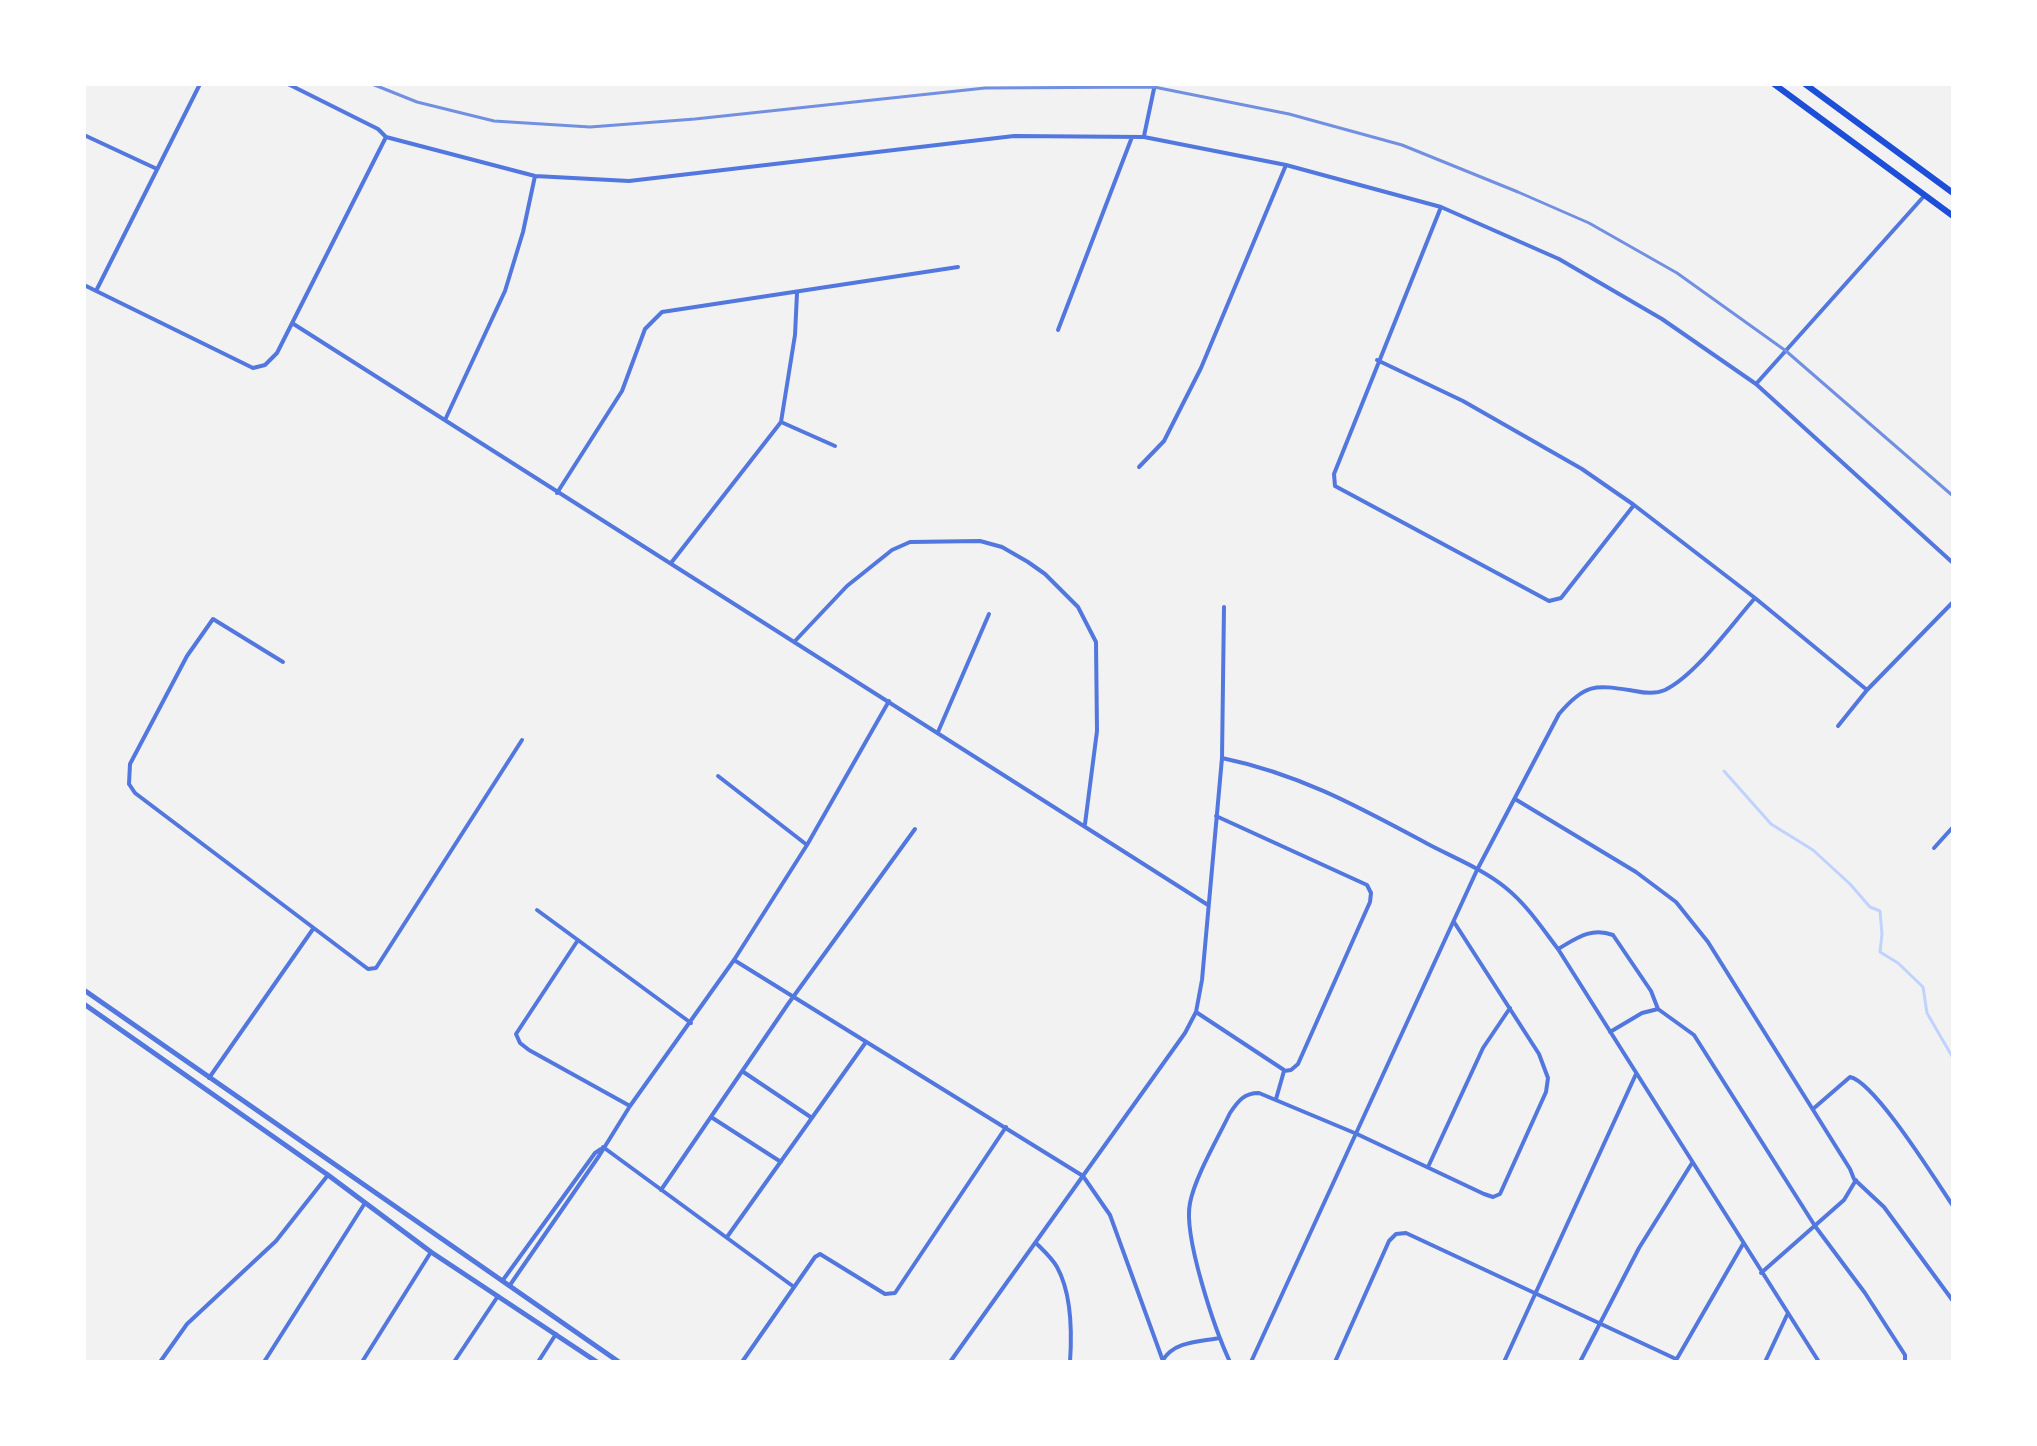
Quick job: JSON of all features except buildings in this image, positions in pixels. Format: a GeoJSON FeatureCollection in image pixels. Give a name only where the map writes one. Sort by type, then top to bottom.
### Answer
{"type":"FeatureCollection","features":[{"type":"Feature","properties":{"kind":"main road"},"geometry":{"type":"LineString","coordinates":[[1774,84],[1953,216]]}},
{"type":"Feature","properties":{"kind":"main road"},"geometry":{"type":"LineString","coordinates":[[1805,84],[1953,193]]}},
{"type":"Feature","properties":{"kind":"street"},"geometry":{"type":"LineString","coordinates":[[96,291],[200,84]]}},
{"type":"Feature","properties":{"kind":"street"},"geometry":{"type":"LineString","coordinates":[[288,84],[378,129],[386,137],[535,176],[629,181],[1014,136],[1144,137],[1286,165],[1441,207],[1559,259],[1662,319],[1756,384],[1953,563]]}},
{"type":"Feature","properties":{"kind":"street"},"geometry":{"type":"LineString","coordinates":[[1144,137],[1155,84]]}},
{"type":"Feature","properties":{"kind":"street"},"geometry":{"type":"LineString","coordinates":[[84,135],[157,169]]}},
{"type":"Feature","properties":{"kind":"street"},"geometry":{"type":"LineString","coordinates":[[84,285],[253,368],[265,365],[277,353],[386,137]]}},
{"type":"Feature","properties":{"kind":"street"},"geometry":{"type":"LineString","coordinates":[[1058,330],[1132,137]]}},
{"type":"Feature","properties":{"kind":"street"},"geometry":{"type":"LineString","coordinates":[[1139,467],[1164,441],[1201,368],[1286,165]]}},
{"type":"Feature","properties":{"kind":"street"},"geometry":{"type":"LineString","coordinates":[[445,420],[505,291],[523,232],[535,176]]}},
{"type":"Feature","properties":{"kind":"street"},"geometry":{"type":"LineString","coordinates":[[1756,384],[1925,195]]}},
{"type":"Feature","properties":{"kind":"street"},"geometry":{"type":"LineString","coordinates":[[1441,207],[1377,360],[1334,474],[1335,486],[1549,601],[1561,598],[1634,505]]}},
{"type":"Feature","properties":{"kind":"street"},"geometry":{"type":"LineString","coordinates":[[557,493],[622,391],[645,329],[662,312],[958,267]]}},
{"type":"Feature","properties":{"kind":"street"},"geometry":{"type":"LineString","coordinates":[[670,563],[781,422],[795,335],[797,293]]}},
{"type":"Feature","properties":{"kind":"street"},"geometry":{"type":"LineString","coordinates":[[292,323],[1208,905]]}},
{"type":"Feature","properties":{"kind":"street"},"geometry":{"type":"LineString","coordinates":[[1377,360],[1476,408],[1582,469],[1755,598],[1867,690]]}},
{"type":"Feature","properties":{"kind":"street"},"geometry":{"type":"LineString","coordinates":[[781,422],[835,446]]}},
{"type":"Feature","properties":{"kind":"street"},"geometry":{"type":"LineString","coordinates":[[795,641],[847,586],[892,550],[910,542],[980,541],[1002,547],[1028,562],[1045,574],[1078,607],[1096,642],[1097,731],[1085,825]]}},
{"type":"Feature","properties":{"kind":"street"},"geometry":{"type":"LineString","coordinates":[[1251,1362],[1477,870],[1559,714],[1574,696],[1592,687],[1662,692],[1683,679],[1755,598]]}},
{"type":"Feature","properties":{"kind":"street"},"geometry":{"type":"LineString","coordinates":[[1838,726],[1867,690],[1953,602]]}},
{"type":"Feature","properties":{"kind":"street"},"geometry":{"type":"LineString","coordinates":[[950,1362],[1185,1033],[1196,1012],[1202,980],[1222,758],[1224,607]]}},
{"type":"Feature","properties":{"kind":"street"},"geometry":{"type":"LineString","coordinates":[[938,732],[989,614]]}},
{"type":"Feature","properties":{"kind":"street"},"geometry":{"type":"LineString","coordinates":[[283,662],[213,619],[187,656],[130,764],[128,777],[135,793],[368,969],[376,968],[522,740]]}},
{"type":"Feature","properties":{"kind":"street"},"geometry":{"type":"LineString","coordinates":[[510,1285],[630,1106],[734,960],[807,845],[889,701]]}},
{"type":"Feature","properties":{"kind":"street"},"geometry":{"type":"LineString","coordinates":[[1222,758],[1264,767],[1331,793],[1477,870],[1505,887],[1525,905],[1558,949],[1819,1362]]}},
{"type":"Feature","properties":{"kind":"street"},"geometry":{"type":"LineString","coordinates":[[718,776],[807,845]]}},
{"type":"Feature","properties":{"kind":"street"},"geometry":{"type":"LineString","coordinates":[[1515,799],[1636,872],[1676,902],[1708,942],[1856,1180],[1884,1207],[1953,1301]]}},
{"type":"Feature","properties":{"kind":"street"},"geometry":{"type":"LineString","coordinates":[[1196,1012],[1284,1071],[1291,1070],[1298,1064],[1370,902],[1371,893],[1367,885],[1216,816]]}},
{"type":"Feature","properties":{"kind":"street"},"geometry":{"type":"LineString","coordinates":[[1934,848],[1953,827]]}},
{"type":"Feature","properties":{"kind":"street"},"geometry":{"type":"LineString","coordinates":[[661,1190],[915,829]]}},
{"type":"Feature","properties":{"kind":"street"},"geometry":{"type":"LineString","coordinates":[[537,910],[691,1023]]}},
{"type":"Feature","properties":{"kind":"street"},"geometry":{"type":"LineString","coordinates":[[1230,1362],[1219,1338],[1188,1217],[1190,1199],[1230,1113],[1248,1093],[1259,1093],[1357,1134],[1484,1194],[1493,1197],[1500,1194],[1546,1092],[1548,1078],[1539,1054],[1454,922]]}},
{"type":"Feature","properties":{"kind":"street"},"geometry":{"type":"LineString","coordinates":[[209,1078],[313,929]]}},
{"type":"Feature","properties":{"kind":"street"},"geometry":{"type":"LineString","coordinates":[[1558,949],[1588,932],[1613,935],[1651,991],[1658,1009],[1694,1035],[1815,1226],[1865,1293],[1905,1355],[1905,1362]]}},
{"type":"Feature","properties":{"kind":"street"},"geometry":{"type":"LineString","coordinates":[[578,940],[516,1034],[520,1043],[529,1050],[630,1106]]}},
{"type":"Feature","properties":{"kind":"street"},"geometry":{"type":"LineString","coordinates":[[734,960],[1083,1176],[1110,1215],[1162,1362]]}},
{"type":"Feature","properties":{"kind":"street"},"geometry":{"type":"LineString","coordinates":[[84,990],[619,1362]]}},
{"type":"Feature","properties":{"kind":"street"},"geometry":{"type":"LineString","coordinates":[[84,1004],[328,1175],[431,1252],[597,1362]]}},
{"type":"Feature","properties":{"kind":"street"},"geometry":{"type":"LineString","coordinates":[[1428,1167],[1483,1048],[1510,1008]]}},
{"type":"Feature","properties":{"kind":"street"},"geometry":{"type":"LineString","coordinates":[[1610,1032],[1642,1013],[1658,1009]]}},
{"type":"Feature","properties":{"kind":"street"},"geometry":{"type":"LineString","coordinates":[[727,1237],[866,1042]]}},
{"type":"Feature","properties":{"kind":"street"},"geometry":{"type":"LineString","coordinates":[[742,1071],[812,1118]]}},
{"type":"Feature","properties":{"kind":"street"},"geometry":{"type":"LineString","coordinates":[[1276,1100],[1284,1071]]}},
{"type":"Feature","properties":{"kind":"street"},"geometry":{"type":"LineString","coordinates":[[1504,1362],[1636,1074]]}},
{"type":"Feature","properties":{"kind":"street"},"geometry":{"type":"LineString","coordinates":[[1813,1109],[1850,1077],[1862,1082],[1894,1120],[1953,1206]]}},
{"type":"Feature","properties":{"kind":"street"},"geometry":{"type":"LineString","coordinates":[[711,1117],[781,1162]]}},
{"type":"Feature","properties":{"kind":"street"},"geometry":{"type":"LineString","coordinates":[[742,1362],[820,1254],[885,1294],[895,1293],[1006,1127]]}},
{"type":"Feature","properties":{"kind":"street"},"geometry":{"type":"LineString","coordinates":[[603,1147],[794,1287]]}},
{"type":"Feature","properties":{"kind":"street"},"geometry":{"type":"LineString","coordinates":[[503,1280],[595,1153],[603,1147]]}},
{"type":"Feature","properties":{"kind":"street"},"geometry":{"type":"LineString","coordinates":[[1580,1362],[1668,1197],[1692,1163]]}},
{"type":"Feature","properties":{"kind":"street"},"geometry":{"type":"LineString","coordinates":[[160,1362],[187,1324],[276,1241],[328,1175]]}},
{"type":"Feature","properties":{"kind":"street"},"geometry":{"type":"LineString","coordinates":[[1761,1273],[1844,1200],[1856,1180]]}},
{"type":"Feature","properties":{"kind":"street"},"geometry":{"type":"LineString","coordinates":[[264,1362],[365,1203]]}},
{"type":"Feature","properties":{"kind":"street"},"geometry":{"type":"LineString","coordinates":[[396,1226],[404,1214]]}},
{"type":"Feature","properties":{"kind":"street"},"geometry":{"type":"LineString","coordinates":[[1335,1362],[1389,1241],[1396,1234],[1420,1237],[1675,1361],[1743,1244]]}},
{"type":"Feature","properties":{"kind":"street"},"geometry":{"type":"LineString","coordinates":[[1036,1243],[1056,1264],[1064,1282],[1072,1338],[1069,1361]]}},
{"type":"Feature","properties":{"kind":"street"},"geometry":{"type":"LineString","coordinates":[[362,1362],[431,1252]]}},
{"type":"Feature","properties":{"kind":"street"},"geometry":{"type":"LineString","coordinates":[[454,1362],[498,1296]]}},
{"type":"Feature","properties":{"kind":"street"},"geometry":{"type":"LineString","coordinates":[[1765,1362],[1787,1315]]}},
{"type":"Feature","properties":{"kind":"street"},"geometry":{"type":"LineString","coordinates":[[538,1362],[556,1333]]}},
{"type":"Feature","properties":{"kind":"street"},"geometry":{"type":"LineString","coordinates":[[1162,1362],[1168,1352],[1182,1345],[1219,1338]]}},
{"type":"Feature","properties":{"kind":"waterway"},"geometry":{"type":"LineString","coordinates":[[1724,771],[1771,824],[1813,850],[1870,907],[1880,911],[1880,952],[1898,963],[1923,987],[1927,1013],[1953,1058]]}},
{"type":"Feature","properties":{"kind":"railway"},"geometry":{"type":"LineString","coordinates":[[372,84],[417,102],[494,121],[590,127],[985,88],[1154,87],[1289,114],[1402,145],[1518,192],[1589,223],[1677,273],[1786,351],[1953,496]]}}]}
